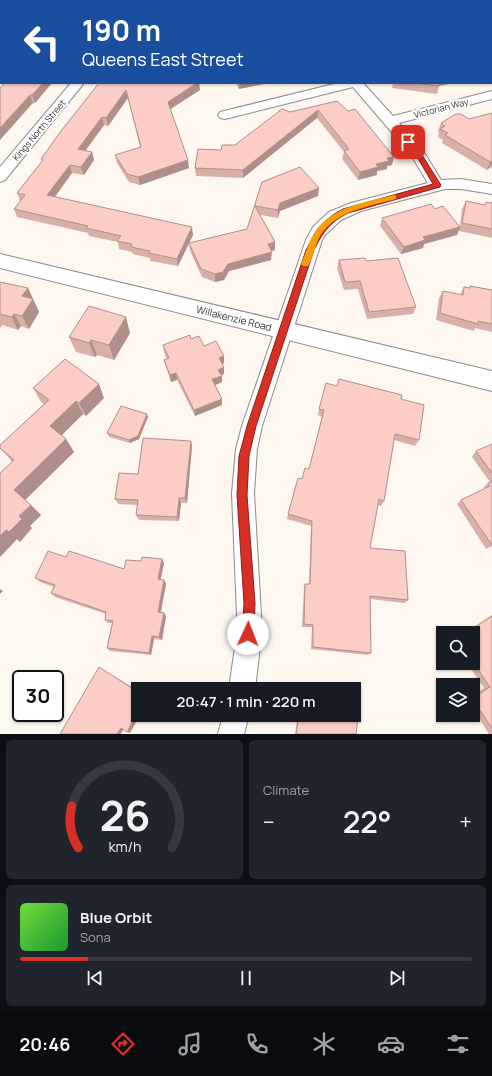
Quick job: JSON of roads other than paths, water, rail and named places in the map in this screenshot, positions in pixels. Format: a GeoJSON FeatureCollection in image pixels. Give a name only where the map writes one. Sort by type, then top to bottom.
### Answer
{"type":"FeatureCollection","features":[{"type":"Feature","properties":{"kind":"street","name":"Kings North Street"},"geometry":{"type":"LineString","coordinates":[[0,177],[77,84]]}},
{"type":"Feature","properties":{"kind":"street"},"geometry":{"type":"LineString","coordinates":[[224,115],[351,84]]}},
{"type":"Feature","properties":{"kind":"street"},"geometry":{"type":"LineString","coordinates":[[356,84],[420,156],[437,185]]}},
{"type":"Feature","properties":{"kind":"street","name":"Victorian Way"},"geometry":{"type":"LineString","coordinates":[[390,121],[492,95]]}},
{"type":"Feature","properties":{"kind":"street"},"geometry":{"type":"LineString","coordinates":[[243,682],[247,656],[249,624],[242,501],[244,456],[252,426],[283,330],[314,240],[326,224],[335,216],[356,207],[437,185],[461,184],[492,189]]}},
{"type":"Feature","properties":{"kind":"street","name":"Willakenzie Road"},"geometry":{"type":"LineString","coordinates":[[0,261],[492,381]]}},
{"type":"Feature","properties":{"kind":"street"},"geometry":{"type":"LineString","coordinates":[[231,734],[234,722]]}}]}
